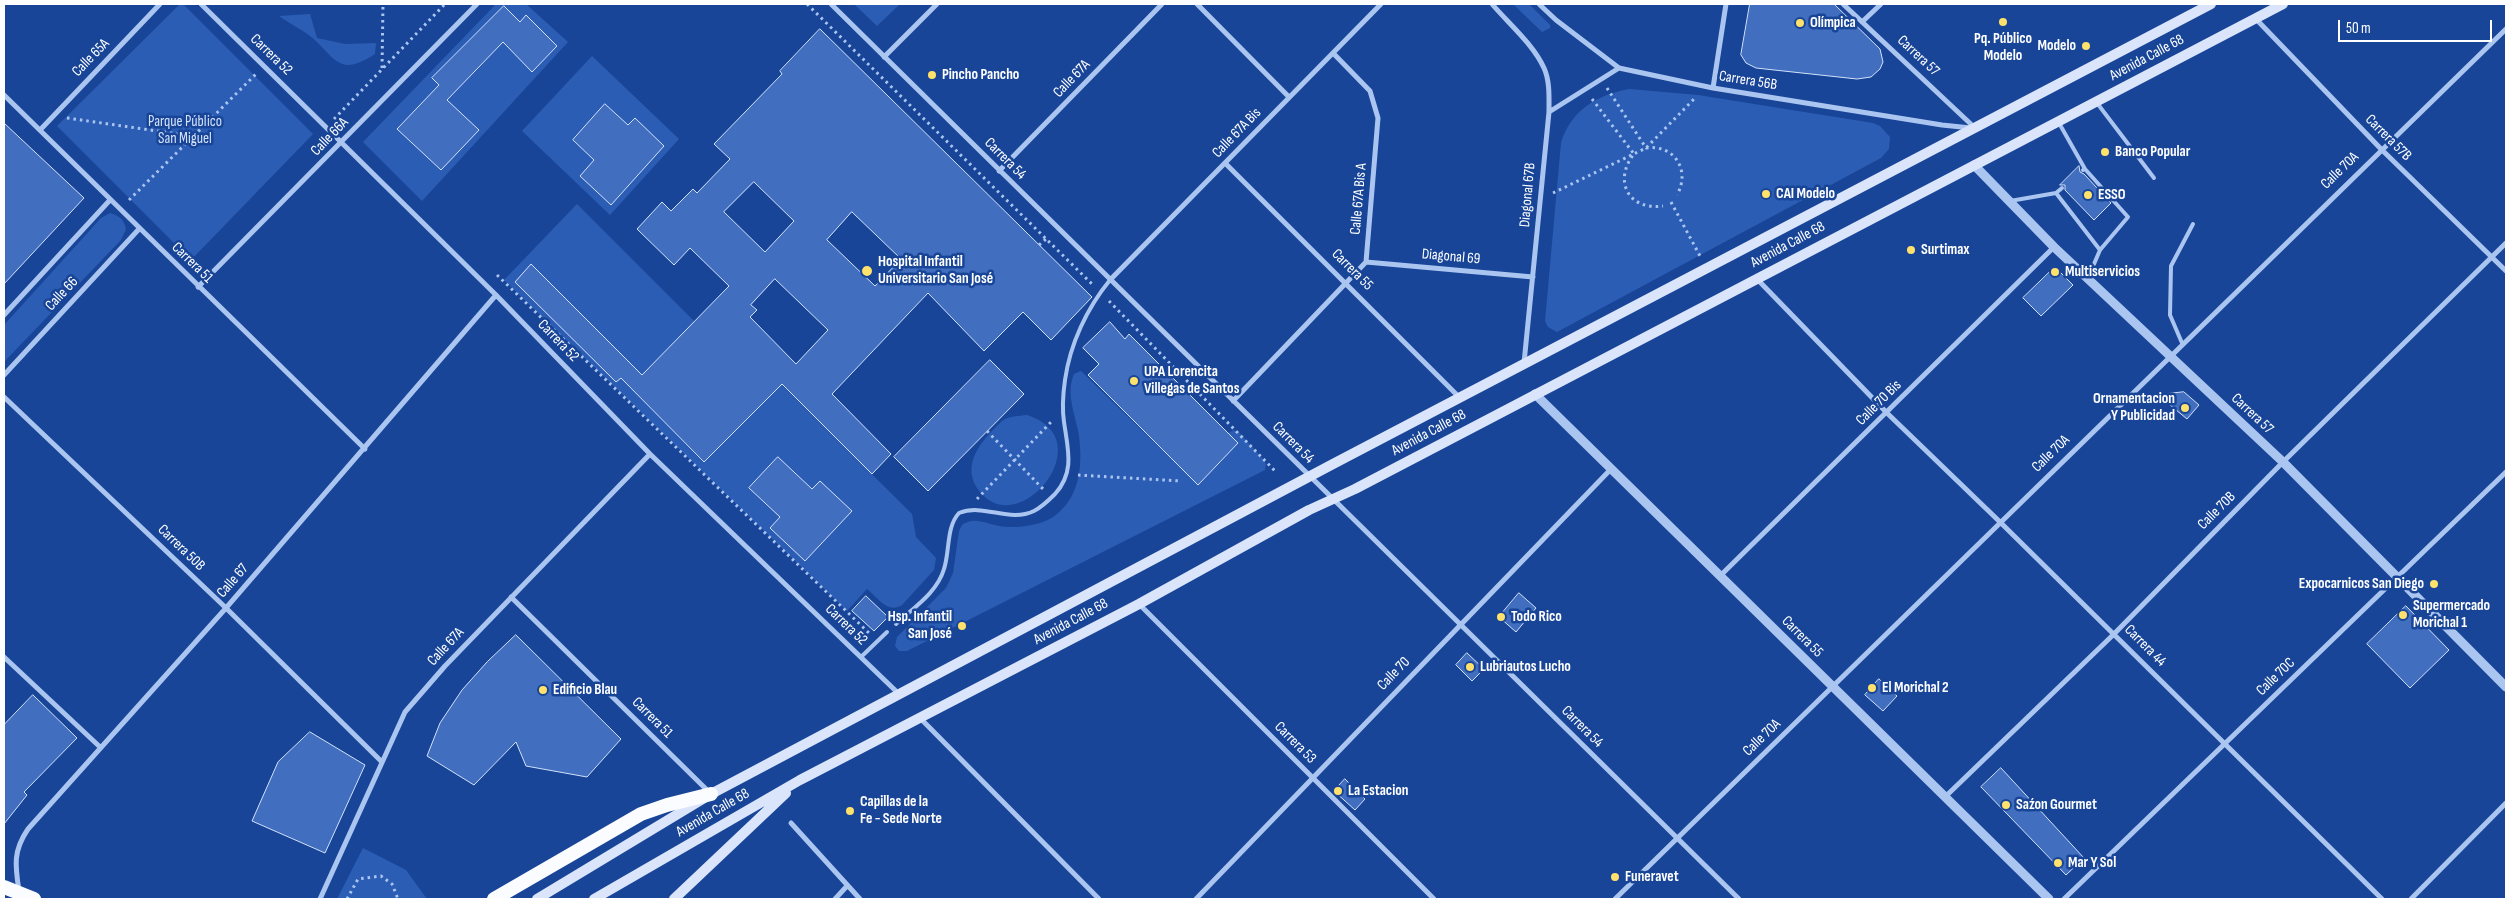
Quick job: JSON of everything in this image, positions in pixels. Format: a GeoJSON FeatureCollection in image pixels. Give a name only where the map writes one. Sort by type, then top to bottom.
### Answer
{"type":"FeatureCollection","features":[{"type":"Feature","properties":{"kind":"highway"},"geometry":{"type":"LineString","coordinates":[[494,899],[642,814],[667,805],[711,794]]}},
{"type":"Feature","properties":{"kind":"highway"},"geometry":{"type":"LineString","coordinates":[[4,887],[34,899]]}},
{"type":"Feature","properties":{"kind":"main road","name":"Avenida Calle 68"},"geometry":{"type":"LineString","coordinates":[[537,899],[711,794],[1309,476],[2211,4]]}},
{"type":"Feature","properties":{"kind":"main road","name":"Avenida Calle 68"},"geometry":{"type":"LineString","coordinates":[[594,899],[800,780],[1139,604],[1309,510],[1333,500],[2283,4]]}},
{"type":"Feature","properties":{"kind":"main road"},"geometry":{"type":"LineString","coordinates":[[674,899],[800,780]]}},
{"type":"Feature","properties":{"kind":"street","name":"Calle 65A"},"geometry":{"type":"LineString","coordinates":[[41,129],[160,4]]}},
{"type":"Feature","properties":{"kind":"street","name":"Carrera 52"},"geometry":{"type":"LineString","coordinates":[[200,4],[496,295],[650,454],[899,694]]}},
{"type":"Feature","properties":{"kind":"street","name":"Calle 66A"},"geometry":{"type":"LineString","coordinates":[[198,287],[477,4]]}},
{"type":"Feature","properties":{"kind":"street","name":"Carrera 54"},"geometry":{"type":"LineString","coordinates":[[831,4],[1739,899]]}},
{"type":"Feature","properties":{"kind":"street"},"geometry":{"type":"LineString","coordinates":[[884,57],[937,4]]}},
{"type":"Feature","properties":{"kind":"street","name":"Calle 67A"},"geometry":{"type":"LineString","coordinates":[[999,171],[1162,4]]}},
{"type":"Feature","properties":{"kind":"street"},"geometry":{"type":"LineString","coordinates":[[1197,4],[1289,97]]}},
{"type":"Feature","properties":{"kind":"street","name":"Calle 67A Bis"},"geometry":{"type":"LineString","coordinates":[[1110,280],[1381,4]]}},
{"type":"Feature","properties":{"kind":"street"},"geometry":{"type":"LineString","coordinates":[[1492,4],[1534,52],[1545,70],[1549,112],[1619,68]]}},
{"type":"Feature","properties":{"kind":"street","name":"Carrera 56B"},"geometry":{"type":"LineString","coordinates":[[1540,4],[1556,20],[1619,68],[1712,88],[1942,125],[1975,128]]}},
{"type":"Feature","properties":{"kind":"street"},"geometry":{"type":"LineString","coordinates":[[1712,88],[1726,4]]}},
{"type":"Feature","properties":{"kind":"street","name":"Carrera 57"},"geometry":{"type":"LineString","coordinates":[[1843,4],[1975,128]]}},
{"type":"Feature","properties":{"kind":"street"},"geometry":{"type":"LineString","coordinates":[[1862,22],[1881,4]]}},
{"type":"Feature","properties":{"kind":"street","name":"Carrera 57B"},"geometry":{"type":"LineString","coordinates":[[2255,18],[2381,149],[2506,271]]}},
{"type":"Feature","properties":{"kind":"street","name":"Calle 70A"},"geometry":{"type":"LineString","coordinates":[[1615,899],[2506,28]]}},
{"type":"Feature","properties":{"kind":"street","name":"Calle 67A Bis A"},"geometry":{"type":"LineString","coordinates":[[1333,53],[1370,91],[1378,118],[1366,262]]}},
{"type":"Feature","properties":{"kind":"street","name":"Carrera 51"},"geometry":{"type":"LineString","coordinates":[[4,95],[41,129],[139,229],[365,449]]}},
{"type":"Feature","properties":{"kind":"street","name":"Diagonal 67B"},"geometry":{"type":"LineString","coordinates":[[1524,363],[1549,112]]}},
{"type":"Feature","properties":{"kind":"street","name":"Carrera 55"},"geometry":{"type":"LineString","coordinates":[[1225,163],[1460,397]]}},
{"type":"Feature","properties":{"kind":"street","name":"Carrera 57"},"geometry":{"type":"LineString","coordinates":[[1974,165],[2054,247],[2283,462],[2506,687]]}},
{"type":"Feature","properties":{"kind":"street","name":"Calle 66"},"geometry":{"type":"LineString","coordinates":[[4,315],[110,200]]}},
{"type":"Feature","properties":{"kind":"street","name":"Calle 66"},"geometry":{"type":"LineString","coordinates":[[4,375],[139,229]]}},
{"type":"Feature","properties":{"kind":"street","name":"Calle 70B"},"geometry":{"type":"LineString","coordinates":[[1945,797],[2114,634],[2283,462],[2506,243]]}},
{"type":"Feature","properties":{"kind":"street","name":"Calle 70 Bis"},"geometry":{"type":"LineString","coordinates":[[1720,576],[2054,247]]}},
{"type":"Feature","properties":{"kind":"street"},"geometry":{"type":"LineString","coordinates":[[1233,401],[1366,262]]}},
{"type":"Feature","properties":{"kind":"street","name":"Diagonal 69"},"geometry":{"type":"LineString","coordinates":[[1366,262],[1533,277]]}},
{"type":"Feature","properties":{"kind":"street"},"geometry":{"type":"LineString","coordinates":[[1757,279],[1887,413]]}},
{"type":"Feature","properties":{"kind":"street","name":"Calle 67"},"geometry":{"type":"LineString","coordinates":[[20,894],[16,858],[19,842],[28,829],[100,746],[226,608],[496,295]]}},
{"type":"Feature","properties":{"kind":"street","name":"Carrera 55"},"geometry":{"type":"LineString","coordinates":[[1535,394],[2049,899]]}},
{"type":"Feature","properties":{"kind":"street","name":"Carrera 50B"},"geometry":{"type":"LineString","coordinates":[[4,397],[226,608],[382,762]]}},
{"type":"Feature","properties":{"kind":"street","name":"Carrera 44"},"geometry":{"type":"LineString","coordinates":[[1887,413],[2382,899]]}},
{"type":"Feature","properties":{"kind":"street","name":"Calle 67A"},"geometry":{"type":"LineString","coordinates":[[320,899],[405,712],[511,597],[650,454]]}},
{"type":"Feature","properties":{"kind":"street","name":"Calle 70"},"geometry":{"type":"LineString","coordinates":[[1196,899],[1460,622],[1611,469]]}},
{"type":"Feature","properties":{"kind":"street","name":"Calle 70C"},"geometry":{"type":"LineString","coordinates":[[2064,899],[2506,472]]}},
{"type":"Feature","properties":{"kind":"street","name":"Carrera 51"},"geometry":{"type":"LineString","coordinates":[[511,597],[711,794]]}},
{"type":"Feature","properties":{"kind":"street","name":"Carrera 53"},"geometry":{"type":"LineString","coordinates":[[1139,604],[1434,899]]}},
{"type":"Feature","properties":{"kind":"street"},"geometry":{"type":"LineString","coordinates":[[4,658],[100,746]]}},
{"type":"Feature","properties":{"kind":"street"},"geometry":{"type":"LineString","coordinates":[[920,718],[1099,899]]}},
{"type":"Feature","properties":{"kind":"street"},"geometry":{"type":"LineString","coordinates":[[2411,899],[2506,803]]}},
{"type":"Feature","properties":{"kind":"street"},"geometry":{"type":"LineString","coordinates":[[791,823],[860,899]]}},
{"type":"Feature","properties":{"kind":"street"},"geometry":{"type":"LineString","coordinates":[[835,899],[847,886]]}},
{"type":"Feature","properties":{"kind":"lane"},"geometry":{"type":"LineString","coordinates":[[2096,101],[2154,178]]}},
{"type":"Feature","properties":{"kind":"lane"},"geometry":{"type":"LineString","coordinates":[[2058,121],[2084,169],[2128,217],[2100,250],[2088,278]]}},
{"type":"Feature","properties":{"kind":"lane"},"geometry":{"type":"LineString","coordinates":[[2009,201],[2056,193],[2062,188]]}},
{"type":"Feature","properties":{"kind":"lane"},"geometry":{"type":"LineString","coordinates":[[2056,193],[2100,250]]}},
{"type":"Feature","properties":{"kind":"lane"},"geometry":{"type":"LineString","coordinates":[[2182,344],[2170,315],[2171,266],[2193,224]]}},
{"type":"Feature","properties":{"kind":"lane"},"geometry":{"type":"LineString","coordinates":[[896,624],[927,596],[940,580],[954,518],[966,510],[1015,516],[1033,512],[1051,498],[1063,485],[1068,475],[1070,452],[1063,410],[1065,381],[1072,350],[1078,332],[1100,292],[1110,280]]}},
{"type":"Feature","properties":{"kind":"lane"},"geometry":{"type":"LineString","coordinates":[[861,657],[887,632]]}},
{"type":"Feature","properties":{"kind":"path"},"geometry":{"type":"LineString","coordinates":[[382,69],[383,4]]}},
{"type":"Feature","properties":{"kind":"path"},"geometry":{"type":"LineString","coordinates":[[326,127],[445,4]]}},
{"type":"Feature","properties":{"kind":"path"},"geometry":{"type":"LineString","coordinates":[[807,4],[1100,292],[1276,472]]}},
{"type":"Feature","properties":{"kind":"path"},"geometry":{"type":"LineString","coordinates":[[126,203],[258,72]]}},
{"type":"Feature","properties":{"kind":"path"},"geometry":{"type":"LineString","coordinates":[[1601,80],[1646,148]]}},
{"type":"Feature","properties":{"kind":"path"},"geometry":{"type":"LineString","coordinates":[[1541,197],[1646,148],[1705,86]]}},
{"type":"Feature","properties":{"kind":"path"},"geometry":{"type":"LineString","coordinates":[[1585,89],[1634,154]]}},
{"type":"Feature","properties":{"kind":"path"},"geometry":{"type":"LineString","coordinates":[[67,118],[193,137]]}},
{"type":"Feature","properties":{"kind":"path"},"geometry":{"type":"LineString","coordinates":[[1646,148],[1664,149],[1678,160],[1683,178],[1677,195]]}},
{"type":"Feature","properties":{"kind":"path"},"geometry":{"type":"LineString","coordinates":[[1634,154],[1624,171],[1624,182],[1627,191],[1634,200],[1642,205],[1662,206]]}},
{"type":"Feature","properties":{"kind":"path"},"geometry":{"type":"LineString","coordinates":[[1670,202],[1705,268]]}},
{"type":"Feature","properties":{"kind":"path"},"geometry":{"type":"LineString","coordinates":[[1039,245],[1046,239]]}},
{"type":"Feature","properties":{"kind":"path"},"geometry":{"type":"LineString","coordinates":[[493,272],[868,628],[878,641]]}},
{"type":"Feature","properties":{"kind":"path"},"geometry":{"type":"LineString","coordinates":[[966,510],[1063,410]]}},
{"type":"Feature","properties":{"kind":"path"},"geometry":{"type":"LineString","coordinates":[[987,431],[1051,498]]}},
{"type":"Feature","properties":{"kind":"path"},"geometry":{"type":"LineString","coordinates":[[1068,475],[1180,481]]}},
{"type":"Feature","properties":{"kind":"path"},"geometry":{"type":"LineString","coordinates":[[347,899],[358,879],[380,876],[392,884],[398,899]]}},
{"type":"Feature","properties":{"kind":"green space","name":"Parque Público San Miguel"},"geometry":{"type":"Polygon","coordinates":[[[180,4],[183,4],[313,134],[191,260],[57,126],[180,4]]]}},
{"type":"Feature","properties":{"kind":"green space"},"geometry":{"type":"Polygon","coordinates":[[[496,4],[526,4],[568,42],[422,201],[363,142],[496,4]]]}},
{"type":"Feature","properties":{"kind":"green space"},"geometry":{"type":"Polygon","coordinates":[[[854,4],[900,4],[877,26],[854,4]]]}},
{"type":"Feature","properties":{"kind":"green space"},"geometry":{"type":"Polygon","coordinates":[[[1513,4],[1529,4],[1550,25],[1550,28],[1542,32],[1513,4]]]}},
{"type":"Feature","properties":{"kind":"green space"},"geometry":{"type":"Polygon","coordinates":[[[310,14],[317,38],[345,44],[376,43],[375,54],[355,64],[341,64],[329,55],[315,40],[279,16],[310,14]]]}},
{"type":"Feature","properties":{"kind":"green space"},"geometry":{"type":"Polygon","coordinates":[[[592,56],[679,139],[610,215],[522,131],[592,56]]]}},
{"type":"Feature","properties":{"kind":"green space"},"geometry":{"type":"Polygon","coordinates":[[[1629,89],[1698,95],[1873,123],[1880,126],[1890,137],[1889,149],[1881,158],[1557,332],[1548,327],[1545,321],[1561,143],[1565,131],[1578,113],[1606,95],[1629,89]]]}},
{"type":"Feature","properties":{"kind":"green space"},"geometry":{"type":"Polygon","coordinates":[[[577,204],[695,322],[630,387],[703,462],[781,384],[912,514],[916,537],[936,558],[934,570],[902,605],[892,608],[883,604],[867,589],[847,611],[504,280],[577,204]]]}},
{"type":"Feature","properties":{"kind":"green space"},"geometry":{"type":"Polygon","coordinates":[[[110,213],[121,218],[124,223],[126,229],[121,240],[4,362],[4,325],[101,218],[110,213]]]}},
{"type":"Feature","properties":{"kind":"green space"},"geometry":{"type":"Polygon","coordinates":[[[1081,371],[1198,485],[1238,443],[1228,433],[1234,430],[1239,432],[1263,459],[1266,464],[1265,470],[907,651],[899,651],[895,646],[897,637],[946,588],[953,573],[959,531],[962,525],[971,521],[980,521],[1006,527],[1037,524],[1057,514],[1072,497],[1079,475],[1080,441],[1071,388],[1074,374],[1081,371]]]}},
{"type":"Feature","properties":{"kind":"green space"},"geometry":{"type":"Polygon","coordinates":[[[1027,415],[1048,427],[1057,444],[1056,463],[1047,481],[1032,495],[1015,504],[997,504],[980,492],[975,484],[972,476],[973,461],[985,439],[1001,422],[1010,417],[1027,415]]]}},
{"type":"Feature","properties":{"kind":"green space"},"geometry":{"type":"Polygon","coordinates":[[[363,848],[406,870],[427,899],[337,899],[363,848]]]}},
{"type":"Feature","properties":{"kind":"building","name":"Olímpica"},"geometry":{"type":"Polygon","coordinates":[[[1750,4],[1834,4],[1880,49],[1883,62],[1880,69],[1871,77],[1857,79],[1756,68],[1746,63],[1741,55],[1750,4]]]}},
{"type":"Feature","properties":{"kind":"building"},"geometry":{"type":"Polygon","coordinates":[[[504,6],[520,22],[526,15],[557,46],[532,72],[503,42],[447,100],[479,130],[441,170],[397,129],[439,85],[432,78],[504,6]]]}},
{"type":"Feature","properties":{"kind":"building"},"geometry":{"type":"Polygon","coordinates":[[[820,29],[1092,297],[1051,340],[1023,312],[984,351],[928,293],[832,394],[891,454],[872,474],[782,384],[704,462],[621,378],[616,382],[515,282],[531,264],[642,375],[729,286],[690,248],[674,265],[637,229],[662,202],[671,211],[693,189],[697,193],[730,159],[714,144],[782,74],[780,71],[820,29]],[[754,182],[724,212],[765,252],[794,221],[754,182]],[[852,212],[827,240],[875,286],[901,259],[852,212]],[[775,279],[751,305],[757,310],[750,317],[796,364],[828,330],[775,279]]]}},
{"type":"Feature","properties":{"kind":"building"},"geometry":{"type":"Polygon","coordinates":[[[605,104],[628,125],[635,118],[664,146],[611,205],[580,176],[594,160],[573,140],[605,104]]]}},
{"type":"Feature","properties":{"kind":"building"},"geometry":{"type":"Polygon","coordinates":[[[4,123],[84,198],[4,284],[4,123]]]}},
{"type":"Feature","properties":{"kind":"building","name":"ESSO"},"geometry":{"type":"Polygon","coordinates":[[[2079,166],[2080,172],[2111,203],[2094,220],[2065,190],[2065,185],[2060,185],[2079,166]]]}},
{"type":"Feature","properties":{"kind":"building"},"geometry":{"type":"Polygon","coordinates":[[[2055,267],[2073,285],[2041,316],[2023,298],[2055,267]]]}},
{"type":"Feature","properties":{"kind":"building"},"geometry":{"type":"Polygon","coordinates":[[[1110,322],[1125,339],[1129,334],[1238,443],[1198,485],[1088,375],[1099,364],[1083,348],[1110,322]]]}},
{"type":"Feature","properties":{"kind":"building"},"geometry":{"type":"Polygon","coordinates":[[[990,360],[1024,394],[928,491],[894,457],[990,360]]]}},
{"type":"Feature","properties":{"kind":"building","name":"Ornamentacion Y Publicidad"},"geometry":{"type":"Polygon","coordinates":[[[2184,392],[2199,405],[2187,419],[2158,395],[2184,392]]]}},
{"type":"Feature","properties":{"kind":"building"},"geometry":{"type":"Polygon","coordinates":[[[778,457],[812,489],[820,481],[852,511],[805,561],[770,528],[780,517],[749,488],[778,457]]]}},
{"type":"Feature","properties":{"kind":"building"},"geometry":{"type":"Polygon","coordinates":[[[1519,593],[1536,608],[1516,632],[1499,617],[1519,593]]]}},
{"type":"Feature","properties":{"kind":"building"},"geometry":{"type":"Polygon","coordinates":[[[866,596],[888,617],[874,631],[852,611],[866,596]]]}},
{"type":"Feature","properties":{"kind":"building"},"geometry":{"type":"Polygon","coordinates":[[[2406,606],[2449,650],[2410,688],[2367,644],[2406,606]]]}},
{"type":"Feature","properties":{"kind":"building"},"geometry":{"type":"Polygon","coordinates":[[[516,635],[621,739],[587,777],[526,766],[516,742],[474,785],[427,756],[440,723],[462,690],[487,662],[516,635]]]}},
{"type":"Feature","properties":{"kind":"building","name":"Lubriautos Lucho"},"geometry":{"type":"Polygon","coordinates":[[[1467,653],[1484,669],[1472,681],[1456,665],[1467,653]]]}},
{"type":"Feature","properties":{"kind":"building"},"geometry":{"type":"Polygon","coordinates":[[[1879,679],[1897,696],[1883,711],[1865,695],[1879,679]]]}},
{"type":"Feature","properties":{"kind":"building"},"geometry":{"type":"Polygon","coordinates":[[[33,695],[77,738],[24,792],[27,795],[4,824],[4,725],[33,695]]]}},
{"type":"Feature","properties":{"kind":"building"},"geometry":{"type":"Polygon","coordinates":[[[310,732],[365,765],[325,853],[252,821],[278,762],[310,732]]]}},
{"type":"Feature","properties":{"kind":"building"},"geometry":{"type":"Polygon","coordinates":[[[2001,768],[2084,858],[2066,875],[1981,787],[2001,768]]]}},
{"type":"Feature","properties":{"kind":"building"},"geometry":{"type":"Polygon","coordinates":[[[1345,779],[1365,799],[1355,810],[1334,791],[1345,779]]]}},
{"type":"Feature","properties":{"kind":"place","name":"Pq. Público Modelo"},"geometry":{"type":"Point","coordinates":[2003,22]}},
{"type":"Feature","properties":{"kind":"place","name":"Olímpica"},"geometry":{"type":"Point","coordinates":[1800,23]}},
{"type":"Feature","properties":{"kind":"place","name":"Modelo"},"geometry":{"type":"Point","coordinates":[2086,46]}},
{"type":"Feature","properties":{"kind":"place","name":"Pincho Pancho"},"geometry":{"type":"Point","coordinates":[932,75]}},
{"type":"Feature","properties":{"kind":"place","name":"Banco Popular"},"geometry":{"type":"Point","coordinates":[2105,152]}},
{"type":"Feature","properties":{"kind":"place","name":"CAI Modelo"},"geometry":{"type":"Point","coordinates":[1766,194]}},
{"type":"Feature","properties":{"kind":"place","name":"ESSO"},"geometry":{"type":"Point","coordinates":[2088,195]}},
{"type":"Feature","properties":{"kind":"place","name":"Surtimax"},"geometry":{"type":"Point","coordinates":[1911,250]}},
{"type":"Feature","properties":{"kind":"place","name":"Hospital Infantil Universitario San José"},"geometry":{"type":"Point","coordinates":[867,271]}},
{"type":"Feature","properties":{"kind":"place","name":"Multiservicios"},"geometry":{"type":"Point","coordinates":[2055,272]}},
{"type":"Feature","properties":{"kind":"place","name":"UPA Lorencita Villegas de Santos"},"geometry":{"type":"Point","coordinates":[1134,381]}},
{"type":"Feature","properties":{"kind":"place","name":"Ornamentacion Y Publicidad"},"geometry":{"type":"Point","coordinates":[2185,408]}},
{"type":"Feature","properties":{"kind":"place","name":"Expocarnicos San Diego"},"geometry":{"type":"Point","coordinates":[2434,584]}},
{"type":"Feature","properties":{"kind":"place","name":"Supermercado Morichal 1"},"geometry":{"type":"Point","coordinates":[2403,615]}},
{"type":"Feature","properties":{"kind":"place","name":"Todo Rico"},"geometry":{"type":"Point","coordinates":[1501,617]}},
{"type":"Feature","properties":{"kind":"place","name":"Hsp. Infantil San José"},"geometry":{"type":"Point","coordinates":[962,626]}},
{"type":"Feature","properties":{"kind":"place","name":"Lubriautos Lucho"},"geometry":{"type":"Point","coordinates":[1470,667]}},
{"type":"Feature","properties":{"kind":"place","name":"El Morichal 2"},"geometry":{"type":"Point","coordinates":[1872,688]}},
{"type":"Feature","properties":{"kind":"place","name":"Edificio Blau"},"geometry":{"type":"Point","coordinates":[543,690]}},
{"type":"Feature","properties":{"kind":"place","name":"La Estacion"},"geometry":{"type":"Point","coordinates":[1338,791]}},
{"type":"Feature","properties":{"kind":"place","name":"Saźon Gourmet"},"geometry":{"type":"Point","coordinates":[2006,805]}},
{"type":"Feature","properties":{"kind":"place","name":"Capillas de la Fe - Sede Norte"},"geometry":{"type":"Point","coordinates":[850,811]}},
{"type":"Feature","properties":{"kind":"place","name":"Mar Y Sol"},"geometry":{"type":"Point","coordinates":[2058,863]}},
{"type":"Feature","properties":{"kind":"place","name":"Funeravet"},"geometry":{"type":"Point","coordinates":[1615,877]}}]}
